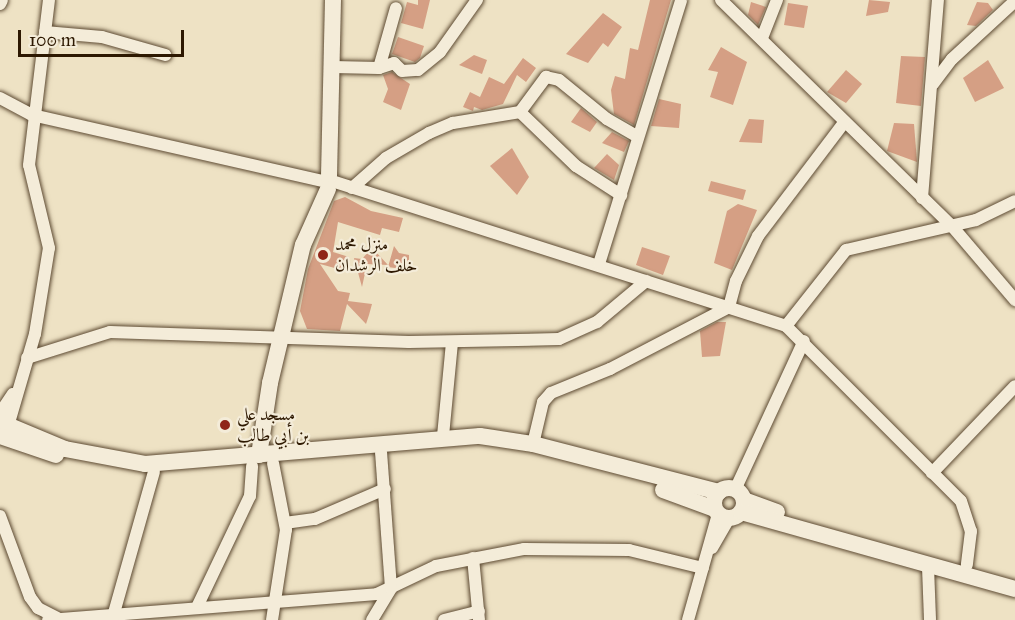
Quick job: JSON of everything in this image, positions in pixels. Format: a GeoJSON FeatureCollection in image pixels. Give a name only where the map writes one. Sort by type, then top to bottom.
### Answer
{"type":"FeatureCollection","features":[{"type":"Feature","properties":{"kind":"main road"},"geometry":{"type":"LineString","coordinates":[[262,461],[283,337],[303,245],[328,182],[333,67],[333,0]]}},
{"type":"Feature","properties":{"kind":"main road"},"geometry":{"type":"LineString","coordinates":[[2,430],[65,449],[132,463],[262,461],[443,436],[533,444],[928,567],[1015,589]]}},
{"type":"Feature","properties":{"kind":"main road"},"geometry":{"type":"LineString","coordinates":[[2,430],[95,465],[154,472],[446,444],[494,446],[1015,579]]}},
{"type":"Feature","properties":{"kind":"street"},"geometry":{"type":"LineString","coordinates":[[2,430],[35,334],[49,236],[30,177],[32,115],[49,0]]}},
{"type":"Feature","properties":{"kind":"street"},"geometry":{"type":"LineString","coordinates":[[333,67],[378,68],[394,63],[402,71],[424,67],[477,0]]}},
{"type":"Feature","properties":{"kind":"street"},"geometry":{"type":"LineString","coordinates":[[599,264],[681,0]]}},
{"type":"Feature","properties":{"kind":"street"},"geometry":{"type":"LineString","coordinates":[[721,0],[762,38],[843,124],[951,225],[1015,300]]}},
{"type":"Feature","properties":{"kind":"street"},"geometry":{"type":"LineString","coordinates":[[762,38],[777,0]]}},
{"type":"Feature","properties":{"kind":"street"},"geometry":{"type":"LineString","coordinates":[[922,198],[938,0]]}},
{"type":"Feature","properties":{"kind":"street"},"geometry":{"type":"LineString","coordinates":[[933,84],[952,59],[1015,1]]}},
{"type":"Feature","properties":{"kind":"street"},"geometry":{"type":"LineString","coordinates":[[378,68],[396,8]]}},
{"type":"Feature","properties":{"kind":"street"},"geometry":{"type":"LineString","coordinates":[[45,32],[102,37],[165,55]]}},
{"type":"Feature","properties":{"kind":"street"},"geometry":{"type":"LineString","coordinates":[[352,188],[386,158],[429,132],[453,123],[520,112],[542,81],[554,77],[637,136]]}},
{"type":"Feature","properties":{"kind":"street"},"geometry":{"type":"LineString","coordinates":[[0,98],[32,115],[352,188],[599,264],[786,326],[804,341],[966,511],[971,531],[967,565]]}},
{"type":"Feature","properties":{"kind":"street"},"geometry":{"type":"LineString","coordinates":[[520,112],[576,166],[621,195]]}},
{"type":"Feature","properties":{"kind":"street"},"geometry":{"type":"LineString","coordinates":[[533,444],[543,402],[551,393],[610,369],[729,307],[736,281],[758,236],[843,124]]}},
{"type":"Feature","properties":{"kind":"street"},"geometry":{"type":"LineString","coordinates":[[786,326],[846,250],[976,220],[1015,201]]}},
{"type":"Feature","properties":{"kind":"street"},"geometry":{"type":"LineString","coordinates":[[27,358],[58,345],[110,332],[452,342],[568,338],[597,322],[646,281]]}},
{"type":"Feature","properties":{"kind":"street"},"geometry":{"type":"LineString","coordinates":[[35,334],[58,345]]}},
{"type":"Feature","properties":{"kind":"street"},"geometry":{"type":"LineString","coordinates":[[688,620],[704,564],[804,341]]}},
{"type":"Feature","properties":{"kind":"street"},"geometry":{"type":"LineString","coordinates":[[443,436],[452,342]]}},
{"type":"Feature","properties":{"kind":"street"},"geometry":{"type":"LineString","coordinates":[[932,473],[1015,386]]}},
{"type":"Feature","properties":{"kind":"street"},"geometry":{"type":"LineString","coordinates":[[372,620],[391,588],[381,452]]}},
{"type":"Feature","properties":{"kind":"street"},"geometry":{"type":"LineString","coordinates":[[262,461],[285,523],[272,620]]}},
{"type":"Feature","properties":{"kind":"street"},"geometry":{"type":"LineString","coordinates":[[198,605],[250,496],[262,461]]}},
{"type":"Feature","properties":{"kind":"street"},"geometry":{"type":"LineString","coordinates":[[113,617],[154,472]]}},
{"type":"Feature","properties":{"kind":"street"},"geometry":{"type":"LineString","coordinates":[[285,523],[315,519],[385,489]]}},
{"type":"Feature","properties":{"kind":"street"},"geometry":{"type":"LineString","coordinates":[[0,516],[35,605],[54,619],[170,614],[198,605],[364,595],[391,588],[423,570],[524,549],[574,547],[646,553],[704,564]]}},
{"type":"Feature","properties":{"kind":"street"},"geometry":{"type":"LineString","coordinates":[[444,620],[479,616],[472,558]]}},
{"type":"Feature","properties":{"kind":"street"},"geometry":{"type":"LineString","coordinates":[[928,567],[930,620]]}},
{"type":"Feature","properties":{"kind":"building"},"geometry":{"type":"Polygon","coordinates":[[[418,0],[430,0],[423,29],[401,23],[407,2],[418,5],[418,0]]]}},
{"type":"Feature","properties":{"kind":"building"},"geometry":{"type":"Polygon","coordinates":[[[650,0],[671,0],[634,125],[614,114],[611,90],[615,76],[625,79],[630,48],[638,50],[650,0]]]}},
{"type":"Feature","properties":{"kind":"building"},"geometry":{"type":"Polygon","coordinates":[[[869,0],[890,2],[888,12],[866,16],[869,0]]]}},
{"type":"Feature","properties":{"kind":"building"},"geometry":{"type":"Polygon","coordinates":[[[751,2],[766,7],[758,25],[748,15],[751,2]]]}},
{"type":"Feature","properties":{"kind":"building"},"geometry":{"type":"Polygon","coordinates":[[[977,2],[988,3],[993,10],[976,26],[967,25],[977,2]]]}},
{"type":"Feature","properties":{"kind":"building"},"geometry":{"type":"Polygon","coordinates":[[[788,3],[808,6],[804,28],[784,25],[788,3]]]}},
{"type":"Feature","properties":{"kind":"building"},"geometry":{"type":"Polygon","coordinates":[[[603,13],[622,27],[608,47],[603,43],[588,63],[566,54],[603,13]]]}},
{"type":"Feature","properties":{"kind":"building"},"geometry":{"type":"Polygon","coordinates":[[[398,37],[424,46],[420,58],[415,62],[392,54],[398,37]]]}},
{"type":"Feature","properties":{"kind":"building"},"geometry":{"type":"Polygon","coordinates":[[[721,47],[747,62],[733,105],[710,97],[718,72],[708,70],[721,47]]]}},
{"type":"Feature","properties":{"kind":"building"},"geometry":{"type":"Polygon","coordinates":[[[474,55],[487,60],[482,74],[459,65],[474,55]]]}},
{"type":"Feature","properties":{"kind":"building"},"geometry":{"type":"Polygon","coordinates":[[[901,56],[925,57],[921,106],[896,103],[901,56]]]}},
{"type":"Feature","properties":{"kind":"building"},"geometry":{"type":"Polygon","coordinates":[[[523,58],[536,68],[526,82],[517,75],[503,104],[482,110],[474,107],[473,111],[463,107],[470,92],[480,97],[489,77],[504,84],[523,58]]]}},
{"type":"Feature","properties":{"kind":"building"},"geometry":{"type":"Polygon","coordinates":[[[988,60],[1004,88],[975,102],[963,78],[988,60]]]}},
{"type":"Feature","properties":{"kind":"building"},"geometry":{"type":"Polygon","coordinates":[[[846,70],[862,84],[846,103],[827,92],[846,70]]]}},
{"type":"Feature","properties":{"kind":"building"},"geometry":{"type":"Polygon","coordinates":[[[392,72],[410,84],[401,110],[383,102],[388,89],[383,75],[392,72]]]}},
{"type":"Feature","properties":{"kind":"building"},"geometry":{"type":"Polygon","coordinates":[[[659,99],[681,104],[679,128],[651,126],[659,99]]]}},
{"type":"Feature","properties":{"kind":"building"},"geometry":{"type":"Polygon","coordinates":[[[581,108],[597,122],[590,132],[571,122],[581,108]]]}},
{"type":"Feature","properties":{"kind":"building"},"geometry":{"type":"Polygon","coordinates":[[[749,119],[764,120],[762,143],[739,142],[749,119]]]}},
{"type":"Feature","properties":{"kind":"building"},"geometry":{"type":"Polygon","coordinates":[[[894,123],[914,124],[917,162],[887,151],[894,123]]]}},
{"type":"Feature","properties":{"kind":"building"},"geometry":{"type":"Polygon","coordinates":[[[612,132],[629,141],[624,152],[602,143],[612,132]]]}},
{"type":"Feature","properties":{"kind":"building"},"geometry":{"type":"Polygon","coordinates":[[[512,148],[529,177],[517,195],[490,166],[512,148]]]}},
{"type":"Feature","properties":{"kind":"building"},"geometry":{"type":"Polygon","coordinates":[[[607,154],[619,165],[614,180],[594,168],[607,154]]]}},
{"type":"Feature","properties":{"kind":"building"},"geometry":{"type":"Polygon","coordinates":[[[711,181],[746,190],[743,200],[708,191],[711,181]]]}},
{"type":"Feature","properties":{"kind":"building"},"geometry":{"type":"Polygon","coordinates":[[[345,197],[371,211],[403,218],[399,232],[382,228],[380,235],[338,222],[333,252],[349,257],[342,270],[320,264],[338,291],[350,293],[348,301],[372,304],[369,315],[366,324],[347,304],[340,331],[307,329],[300,311],[308,269],[334,201],[345,197]]]}},
{"type":"Feature","properties":{"kind":"building"},"geometry":{"type":"Polygon","coordinates":[[[738,204],[757,210],[732,270],[714,263],[727,211],[738,204]]]}},
{"type":"Feature","properties":{"kind":"building"},"geometry":{"type":"Polygon","coordinates":[[[394,246],[399,253],[409,255],[409,270],[388,267],[394,246]]]}},
{"type":"Feature","properties":{"kind":"building"},"geometry":{"type":"Polygon","coordinates":[[[642,247],[670,256],[663,275],[636,265],[642,247]]]}},
{"type":"Feature","properties":{"kind":"building"},"geometry":{"type":"Polygon","coordinates":[[[368,252],[376,252],[388,265],[367,264],[362,287],[354,258],[362,259],[368,252]]]}},
{"type":"Feature","properties":{"kind":"building"},"geometry":{"type":"Polygon","coordinates":[[[717,322],[726,322],[720,356],[702,357],[700,331],[717,322]]]}},
{"type":"Feature","properties":{"kind":"place","name":"منزل محمد خلف الرشدان"},"geometry":{"type":"Point","coordinates":[323,255]}},
{"type":"Feature","properties":{"kind":"place","name":"مسجد علي بن أبي طالب"},"geometry":{"type":"Point","coordinates":[225,425]}}]}
